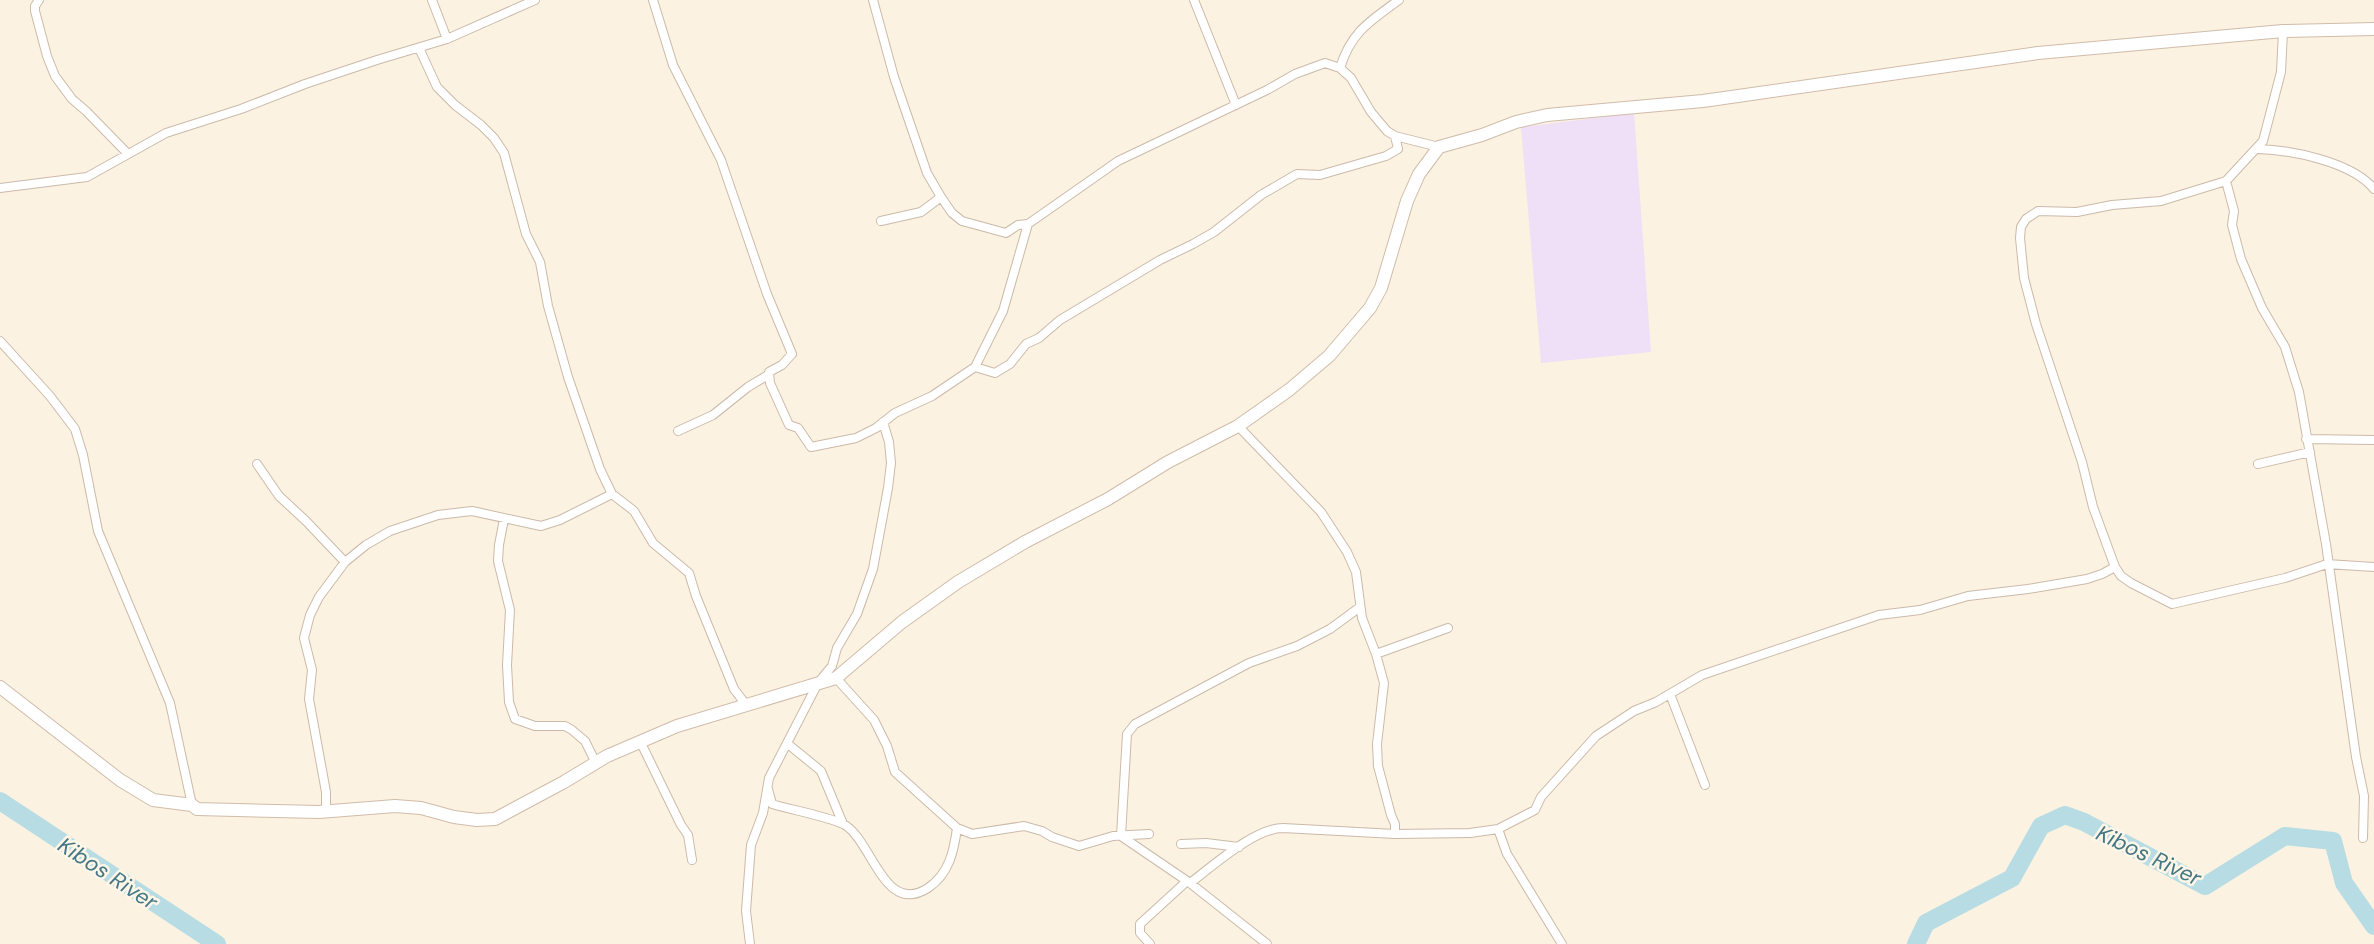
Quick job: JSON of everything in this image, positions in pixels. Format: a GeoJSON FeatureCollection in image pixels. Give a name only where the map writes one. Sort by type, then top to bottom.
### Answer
{"type":"FeatureCollection","features":[{"type":"Feature","properties":{"kind":"main road"},"geometry":{"type":"LineString","coordinates":[[0,687],[120,780],[153,800],[192,806],[197,809],[242,811],[326,811],[395,806],[420,808],[454,817],[477,820],[495,819],[596,763],[676,726],[836,678],[902,622],[958,582],[1025,542],[1108,499],[1168,462],[1238,426],[1289,390],[1329,356],[1371,308],[1381,288],[1407,201],[1419,174],[1439,147],[1482,135],[1516,122],[1547,115],[1703,100],[2038,53],[2283,31],[2374,29]]}},
{"type":"Feature","properties":{"kind":"street"},"geometry":{"type":"LineString","coordinates":[[39,0],[34,6],[35,11],[55,76],[72,99],[128,154]]}},
{"type":"Feature","properties":{"kind":"street"},"geometry":{"type":"LineString","coordinates":[[432,0],[447,39]]}},
{"type":"Feature","properties":{"kind":"street"},"geometry":{"type":"LineString","coordinates":[[0,188],[87,177],[166,132],[241,109],[356,67],[447,39],[535,0]]}},
{"type":"Feature","properties":{"kind":"street"},"geometry":{"type":"LineString","coordinates":[[653,0],[673,64],[721,160],[767,294],[792,354],[782,365],[747,387],[713,415],[678,430]]}},
{"type":"Feature","properties":{"kind":"street"},"geometry":{"type":"LineString","coordinates":[[873,0],[894,77],[927,173],[952,213],[962,221],[1006,233],[1018,225],[1028,224],[1118,161],[1315,65],[1333,64],[1341,68],[1351,78],[1378,121],[1395,136],[1439,147]]}},
{"type":"Feature","properties":{"kind":"street"},"geometry":{"type":"LineString","coordinates":[[1194,0],[1236,105]]}},
{"type":"Feature","properties":{"kind":"street"},"geometry":{"type":"LineString","coordinates":[[1341,68],[1345,52],[1354,36],[1399,0]]}},
{"type":"Feature","properties":{"kind":"street"},"geometry":{"type":"LineString","coordinates":[[2283,31],[2281,72],[2271,119],[2263,141],[2226,181],[2161,201],[2112,205],[2077,212],[2038,211],[2026,219],[2022,227],[2020,238],[2024,278],[2036,324],[2082,462],[2093,507],[2115,567],[2121,576],[2172,604],[2285,578],[2327,564],[2374,567]]}},
{"type":"Feature","properties":{"kind":"street"},"geometry":{"type":"LineString","coordinates":[[419,48],[437,87],[455,105],[482,125],[504,153],[526,234],[540,262],[548,306],[559,337],[568,377],[600,469],[612,494],[634,511],[653,543],[689,573],[734,689],[747,706]]}},
{"type":"Feature","properties":{"kind":"street"},"geometry":{"type":"LineString","coordinates":[[975,367],[996,373],[1010,364],[1026,344],[1039,338],[1060,320],[1160,260],[1207,236],[1279,184],[1297,174],[1320,175],[1386,156],[1398,149],[1395,136]]}},
{"type":"Feature","properties":{"kind":"street"},"geometry":{"type":"LineString","coordinates":[[2258,149],[2328,160],[2366,179],[2374,189]]}},
{"type":"Feature","properties":{"kind":"street"},"geometry":{"type":"LineString","coordinates":[[2226,181],[2234,211],[2232,225],[2241,259],[2262,308],[2286,347],[2298,392],[2326,544],[2356,757],[2363,784],[2362,838]]}},
{"type":"Feature","properties":{"kind":"street"},"geometry":{"type":"LineString","coordinates":[[881,221],[921,212],[941,197]]}},
{"type":"Feature","properties":{"kind":"street"},"geometry":{"type":"LineString","coordinates":[[768,375],[789,425],[798,428],[811,447],[856,438],[876,428],[895,413],[932,396],[975,367],[1003,311],[1028,224]]}},
{"type":"Feature","properties":{"kind":"street"},"geometry":{"type":"LineString","coordinates":[[0,341],[50,396],[75,429],[83,455],[98,531],[170,703],[192,806]]}},
{"type":"Feature","properties":{"kind":"street"},"geometry":{"type":"LineString","coordinates":[[750,944],[746,911],[751,844],[763,813],[767,786],[818,683],[832,666],[837,648],[857,614],[873,569],[891,463],[889,442],[883,422]]}},
{"type":"Feature","properties":{"kind":"street"},"geometry":{"type":"LineString","coordinates":[[1238,426],[1300,489],[1334,529],[1356,572],[1360,607],[1384,683],[1384,698],[1378,722],[1378,766],[1395,824],[1395,834]]}},
{"type":"Feature","properties":{"kind":"street"},"geometry":{"type":"LineString","coordinates":[[2306,439],[2374,440]]}},
{"type":"Feature","properties":{"kind":"street"},"geometry":{"type":"LineString","coordinates":[[2258,464],[2310,452]]}},
{"type":"Feature","properties":{"kind":"street"},"geometry":{"type":"LineString","coordinates":[[257,464],[279,496],[345,562]]}},
{"type":"Feature","properties":{"kind":"street"},"geometry":{"type":"LineString","coordinates":[[326,811],[326,792],[309,699],[312,670],[304,638],[310,615],[319,597],[345,562],[366,545],[390,531],[438,514],[472,511],[541,526],[550,524],[612,494]]}},
{"type":"Feature","properties":{"kind":"street"},"geometry":{"type":"LineString","coordinates":[[504,519],[498,561],[510,610],[507,665],[509,702],[515,719],[535,726],[565,726],[585,741],[596,763]]}},
{"type":"Feature","properties":{"kind":"street"},"geometry":{"type":"LineString","coordinates":[[1150,944],[1140,933],[1140,924],[1189,882],[1263,831],[1275,828],[1395,834],[1470,833],[1498,829],[1535,810],[1541,796],[1596,736],[1634,711],[1670,694],[1702,675],[1879,615],[1920,610],[1968,596],[2087,579],[2115,567]]}},
{"type":"Feature","properties":{"kind":"street"},"geometry":{"type":"LineString","coordinates":[[1121,836],[1127,734],[1134,724],[1249,663],[1297,646],[1330,629],[1360,607]]}},
{"type":"Feature","properties":{"kind":"street"},"geometry":{"type":"LineString","coordinates":[[1376,654],[1448,628]]}},
{"type":"Feature","properties":{"kind":"street"},"geometry":{"type":"LineString","coordinates":[[836,678],[874,720],[887,746],[895,772],[957,828],[972,834],[1024,826],[1079,846],[1104,838],[1149,834]]}},
{"type":"Feature","properties":{"kind":"street"},"geometry":{"type":"LineString","coordinates":[[1670,694],[1705,785]]}},
{"type":"Feature","properties":{"kind":"street"},"geometry":{"type":"LineString","coordinates":[[640,741],[688,835],[692,860]]}},
{"type":"Feature","properties":{"kind":"street"},"geometry":{"type":"LineString","coordinates":[[788,744],[821,771],[843,824]]}},
{"type":"Feature","properties":{"kind":"street"},"geometry":{"type":"LineString","coordinates":[[767,786],[772,804],[843,824],[858,835],[876,870],[885,882],[899,891],[910,893],[928,888],[949,865],[957,828]]}},
{"type":"Feature","properties":{"kind":"street"},"geometry":{"type":"LineString","coordinates":[[1498,829],[1507,854],[1562,944]]}},
{"type":"Feature","properties":{"kind":"street"},"geometry":{"type":"LineString","coordinates":[[1121,836],[1189,882],[1267,944]]}},
{"type":"Feature","properties":{"kind":"street"},"geometry":{"type":"LineString","coordinates":[[1181,844],[1206,843],[1239,847]]}},
{"type":"Feature","properties":{"kind":"shaded area"},"geometry":{"type":"Polygon","coordinates":[[[1634,113],[1651,352],[1541,363],[1521,127],[1634,113]]]}},
{"type":"Feature","properties":{"kind":"waterway","name":"Kibos River"},"geometry":{"type":"LineString","coordinates":[[0,801],[217,944]]}},
{"type":"Feature","properties":{"kind":"waterway","name":"Kibos River"},"geometry":{"type":"LineString","coordinates":[[1916,944],[1926,923],[2012,878],[2041,826],[2065,815],[2084,822],[2205,886],[2285,836],[2333,841],[2344,883],[2374,926]]}}]}
